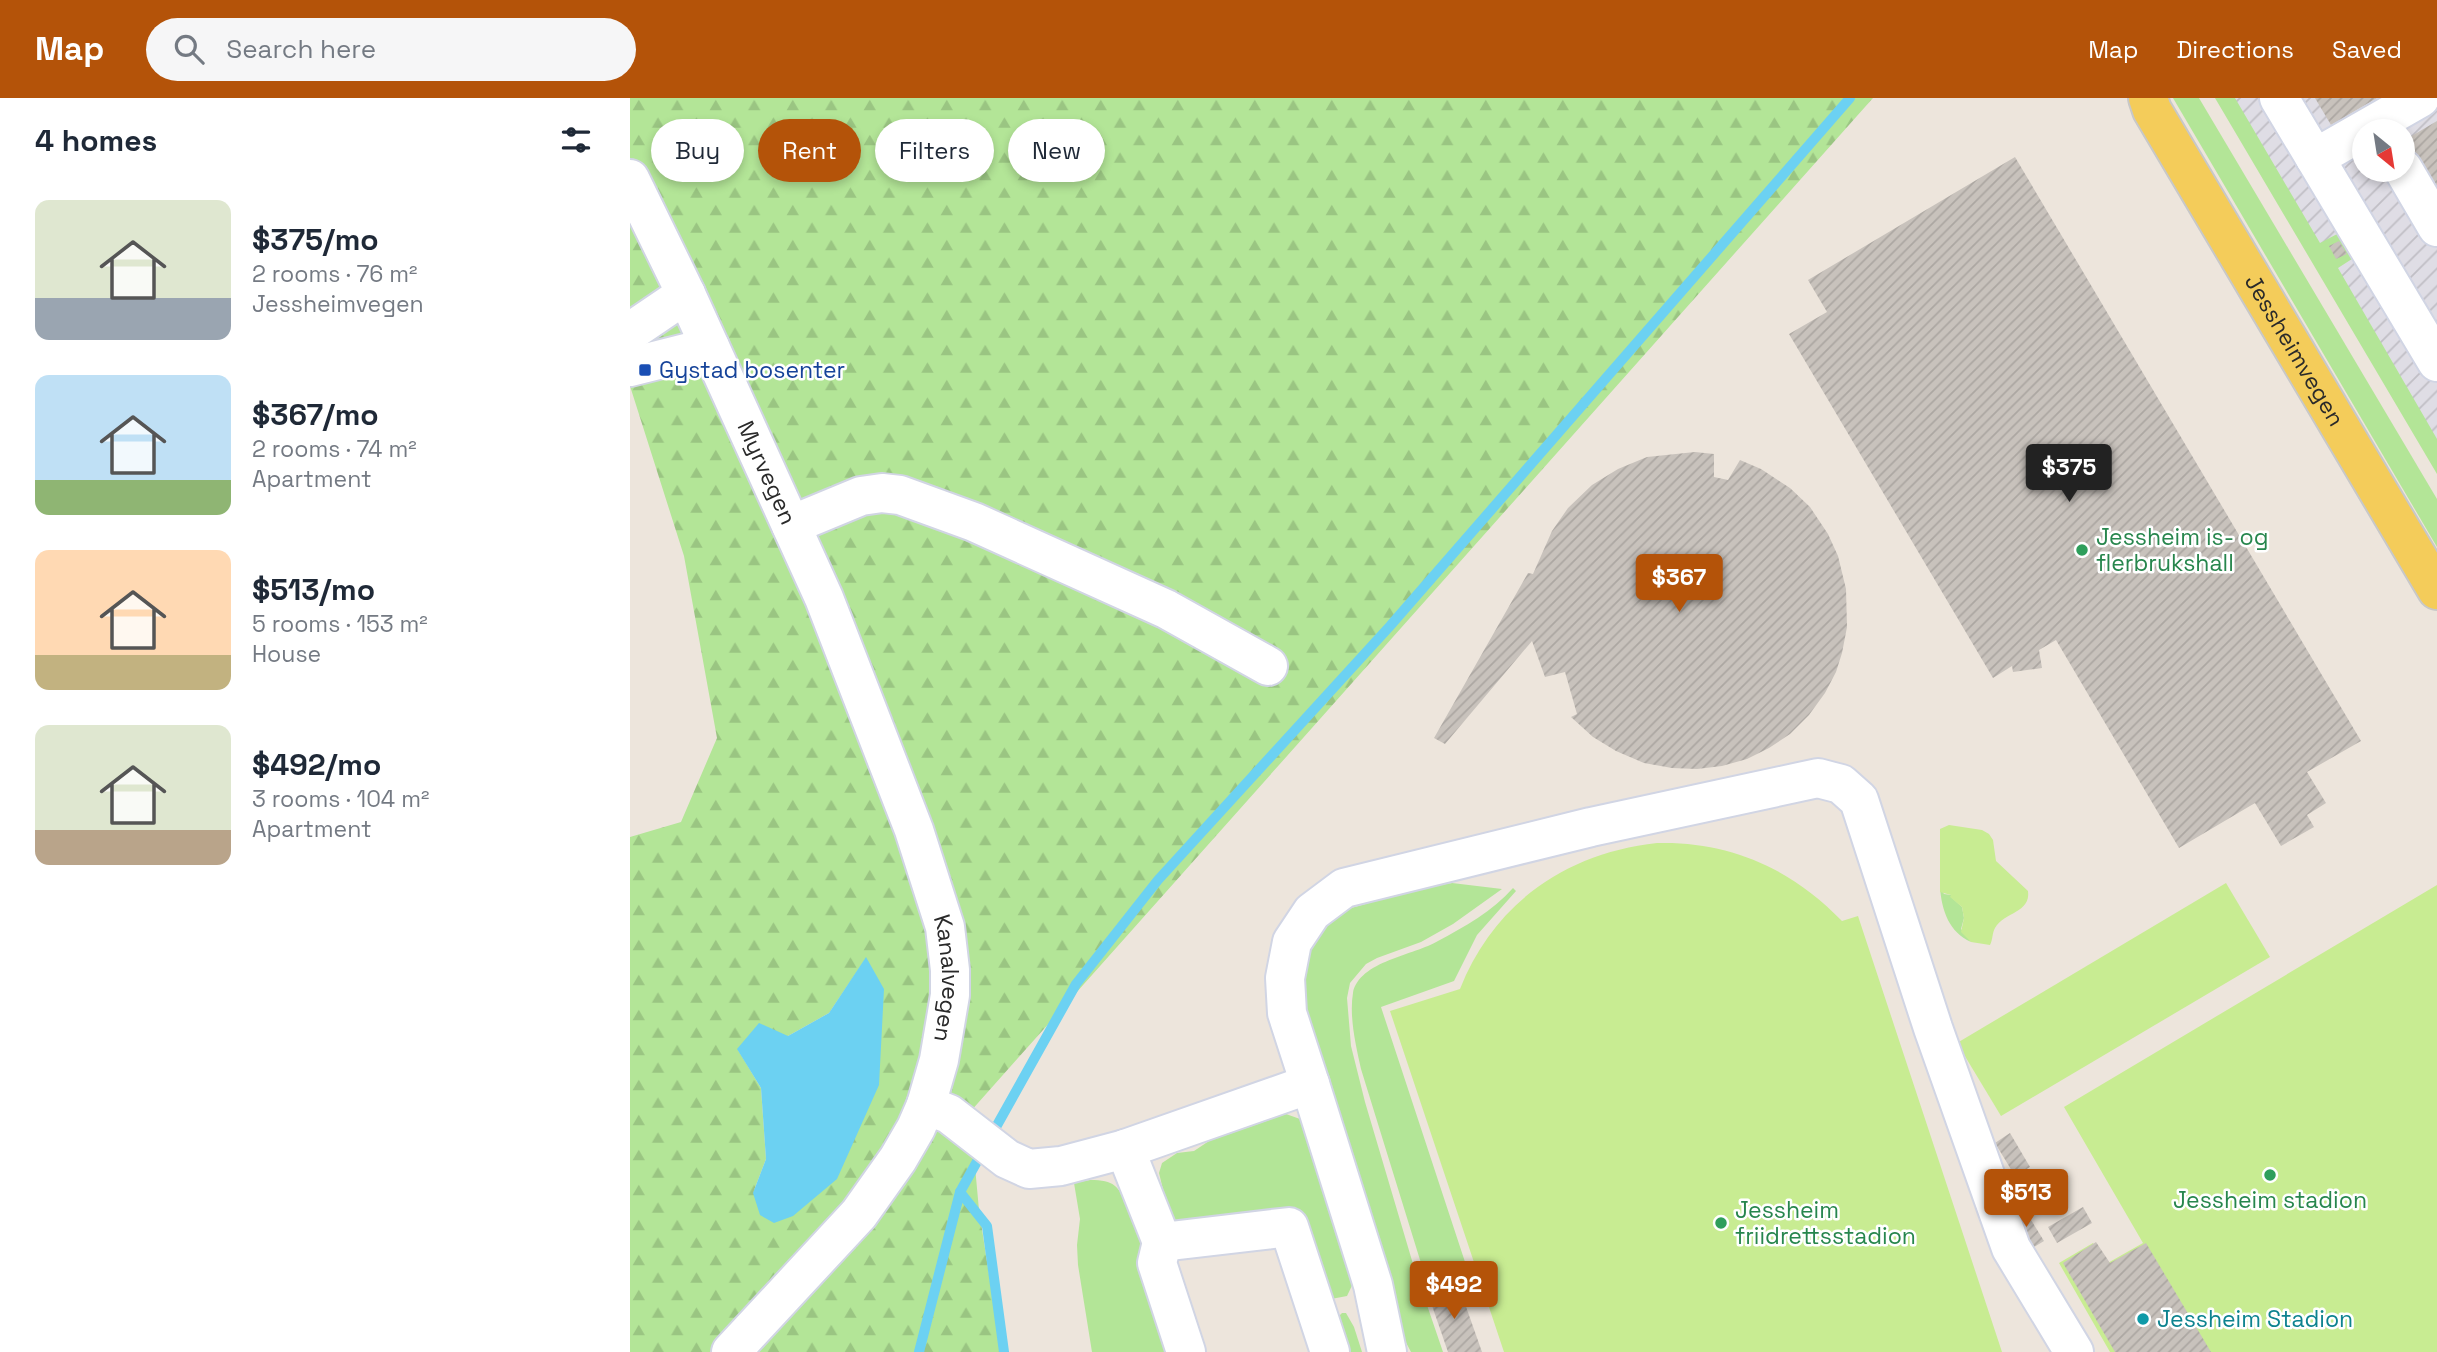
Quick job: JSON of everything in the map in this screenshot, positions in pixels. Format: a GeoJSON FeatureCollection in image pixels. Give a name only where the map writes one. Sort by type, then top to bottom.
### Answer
{"type":"FeatureCollection","features":[{"type":"Feature","properties":{"kind":"main road","name":"Jessheimvegen"},"geometry":{"type":"LineString","coordinates":[[2147,102],[2437,590]]}},
{"type":"Feature","properties":{"kind":"street"},"geometry":{"type":"LineString","coordinates":[[2279,98],[2437,362]]}},
{"type":"Feature","properties":{"kind":"street"},"geometry":{"type":"LineString","coordinates":[[2390,119],[2420,98]]}},
{"type":"Feature","properties":{"kind":"street"},"geometry":{"type":"LineString","coordinates":[[2315,158],[2352,140]]}},
{"type":"Feature","properties":{"kind":"street","name":"Myrvegen"},"geometry":{"type":"LineString","coordinates":[[630,178],[686,294],[824,598]]}},
{"type":"Feature","properties":{"kind":"street"},"geometry":{"type":"LineString","coordinates":[[2411,182],[2437,227]]}},
{"type":"Feature","properties":{"kind":"street"},"geometry":{"type":"LineString","coordinates":[[630,332],[686,294]]}},
{"type":"Feature","properties":{"kind":"street"},"geometry":{"type":"LineString","coordinates":[[630,367],[710,347]]}},
{"type":"Feature","properties":{"kind":"street"},"geometry":{"type":"LineString","coordinates":[[792,525],[861,496],[882,493],[900,495],[974,522],[1166,609],[1268,666]]}},
{"type":"Feature","properties":{"kind":"street","name":"Kanalvegen"},"geometry":{"type":"LineString","coordinates":[[731,1352],[859,1214],[898,1159],[926,1105],[939,1060],[950,995],[945,927],[914,830],[824,598]]}},
{"type":"Feature","properties":{"kind":"street"},"geometry":{"type":"LineString","coordinates":[[1387,1352],[1373,1285],[1287,1013],[1285,978],[1292,942],[1312,912],[1344,888],[1591,827],[1818,778],[1841,784],[1859,800],[1933,1028],[2011,1248],[2074,1352]]}},
{"type":"Feature","properties":{"kind":"street"},"geometry":{"type":"LineString","coordinates":[[926,1105],[949,1114],[1007,1159],[1028,1169],[1061,1166],[1125,1149],[1310,1084]]}},
{"type":"Feature","properties":{"kind":"street"},"geometry":{"type":"LineString","coordinates":[[1125,1149],[1162,1242],[1157,1264],[1186,1352]]}},
{"type":"Feature","properties":{"kind":"street"},"geometry":{"type":"LineString","coordinates":[[1162,1242],[1289,1227],[1330,1352]]}},
{"type":"Feature","properties":{"kind":"shaded area"},"geometry":{"type":"Polygon","coordinates":[[[2230,98],[2437,98],[2437,447],[2230,98]]]}},
{"type":"Feature","properties":{"kind":"green space"},"geometry":{"type":"Polygon","coordinates":[[[630,98],[1873,98],[970,1112],[979,1210],[1001,1352],[630,1352],[630,837],[681,822],[717,738],[684,556],[630,386],[630,98]],[[866,958],[829,1013],[788,1036],[738,1050],[761,1088],[766,1159],[753,1193],[866,958]]]}},
{"type":"Feature","properties":{"kind":"green space"},"geometry":{"type":"Polygon","coordinates":[[[2173,98],[2199,98],[2437,499],[2437,547],[2173,98]]]}},
{"type":"Feature","properties":{"kind":"green space"},"geometry":{"type":"Polygon","coordinates":[[[2215,98],[2235,98],[2320,243],[2341,232],[2355,257],[2338,268],[2437,439],[2437,474],[2215,98]]]}},
{"type":"Feature","properties":{"kind":"green space"},"geometry":{"type":"Polygon","coordinates":[[[1949,825],[1982,830],[1989,834],[1993,840],[1996,861],[2028,891],[2025,904],[1995,928],[1990,945],[1971,942],[1961,932],[1964,918],[1962,907],[1951,895],[1940,892],[1940,829],[1949,825]]]}},
{"type":"Feature","properties":{"kind":"green space"},"geometry":{"type":"Polygon","coordinates":[[[1657,843],[1710,847],[1734,853],[1781,873],[1823,903],[1842,921],[1858,916],[2002,1352],[1504,1352],[1390,1011],[1460,989],[1474,958],[1492,931],[1513,908],[1537,888],[1564,871],[1593,858],[1657,843]]]}},
{"type":"Feature","properties":{"kind":"green space"},"geometry":{"type":"Polygon","coordinates":[[[1452,883],[1502,889],[1453,924],[1421,942],[1366,964],[1350,983],[1347,998],[1351,1046],[1365,1102],[1413,1264],[1443,1352],[1411,1352],[1400,1331],[1296,988],[1304,944],[1337,912],[1422,888],[1452,883]]]}},
{"type":"Feature","properties":{"kind":"green space"},"geometry":{"type":"Polygon","coordinates":[[[2226,883],[2270,957],[2001,1116],[1957,1043],[2226,883]]]}},
{"type":"Feature","properties":{"kind":"green space","name":"Jessheim stadion"},"geometry":{"type":"Polygon","coordinates":[[[2437,885],[2437,1352],[2110,1352],[2059,1263],[2093,1243],[2106,1264],[2143,1243],[2064,1107],[2437,885]]]}},
{"type":"Feature","properties":{"kind":"green space"},"geometry":{"type":"Polygon","coordinates":[[[1513,888],[1516,891],[1477,935],[1454,981],[1381,1007],[1466,1265],[1468,1278],[1429,1289],[1361,1069],[1352,1022],[1353,993],[1357,982],[1376,966],[1428,946],[1458,930],[1487,911],[1513,888]]]}},
{"type":"Feature","properties":{"kind":"green space"},"geometry":{"type":"Polygon","coordinates":[[[1940,888],[1962,907],[1964,918],[1961,929],[1971,942],[1952,927],[1943,905],[1940,888]]]}},
{"type":"Feature","properties":{"kind":"green space"},"geometry":{"type":"Polygon","coordinates":[[[1286,1114],[1300,1119],[1312,1129],[1357,1275],[1347,1296],[1331,1299],[1328,1296],[1299,1211],[1186,1229],[1178,1225],[1169,1214],[1159,1173],[1162,1163],[1177,1153],[1194,1151],[1209,1141],[1286,1114]]]}},
{"type":"Feature","properties":{"kind":"green space"},"geometry":{"type":"Polygon","coordinates":[[[1090,1180],[1114,1185],[1129,1206],[1177,1352],[1092,1352],[1078,1265],[1080,1219],[1074,1183],[1090,1180]]]}},
{"type":"Feature","properties":{"kind":"green space"},"geometry":{"type":"Polygon","coordinates":[[[1342,1313],[1346,1313],[1354,1327],[1362,1352],[1345,1352],[1335,1320],[1342,1313]]]}},
{"type":"Feature","properties":{"kind":"water"},"geometry":{"type":"Polygon","coordinates":[[[866,957],[884,989],[879,1085],[837,1179],[793,1216],[774,1223],[760,1215],[753,1193],[766,1159],[761,1088],[737,1049],[759,1023],[788,1036],[829,1013],[866,957]]]}},
{"type":"Feature","properties":{"kind":"building"},"geometry":{"type":"Polygon","coordinates":[[[2315,98],[2377,98],[2331,125],[2315,98]]]}},
{"type":"Feature","properties":{"kind":"building"},"geometry":{"type":"Polygon","coordinates":[[[2437,121],[2437,187],[2429,191],[2415,167],[2415,134],[2437,121]]]}},
{"type":"Feature","properties":{"kind":"building","name":"Jessheim is- og flerbrukshall"},"geometry":{"type":"Polygon","coordinates":[[[2015,157],[2361,741],[2307,772],[2326,803],[2307,815],[2314,827],[2281,846],[2255,803],[2179,848],[2056,640],[2039,650],[2042,668],[2013,672],[2012,666],[1993,678],[1789,334],[1827,312],[1808,280],[2015,157]]]}},
{"type":"Feature","properties":{"kind":"building"},"geometry":{"type":"Polygon","coordinates":[[[2339,241],[2347,254],[2336,259],[2329,246],[2339,241]]]}},
{"type":"Feature","properties":{"kind":"building"},"geometry":{"type":"Polygon","coordinates":[[[1695,452],[1714,454],[1714,477],[1728,480],[1740,460],[1761,469],[1790,488],[1810,507],[1828,534],[1838,556],[1846,589],[1847,627],[1836,672],[1809,715],[1790,734],[1747,759],[1697,769],[1644,763],[1593,737],[1571,717],[1577,714],[1565,672],[1545,677],[1532,641],[1445,744],[1434,738],[1528,573],[1533,574],[1552,531],[1568,508],[1592,485],[1618,469],[1647,457],[1695,452]]]}},
{"type":"Feature","properties":{"kind":"building"},"geometry":{"type":"Polygon","coordinates":[[[2010,1133],[2030,1167],[2015,1176],[1995,1143],[2010,1133]]]}},
{"type":"Feature","properties":{"kind":"building"},"geometry":{"type":"Polygon","coordinates":[[[2023,1207],[2044,1241],[2029,1250],[2008,1217],[2023,1207]]]}},
{"type":"Feature","properties":{"kind":"building"},"geometry":{"type":"Polygon","coordinates":[[[2083,1207],[2092,1223],[2057,1243],[2048,1227],[2083,1207]]]}},
{"type":"Feature","properties":{"kind":"building","name":"Jessheim Stadion"},"geometry":{"type":"Polygon","coordinates":[[[2096,1242],[2110,1263],[2146,1243],[2211,1352],[2115,1352],[2063,1263],[2096,1242]]]}},
{"type":"Feature","properties":{"kind":"building"},"geometry":{"type":"Polygon","coordinates":[[[1458,1284],[1482,1352],[1448,1352],[1428,1294],[1458,1284]]]}},
{"type":"Feature","properties":{"kind":"waterway"},"geometry":{"type":"LineString","coordinates":[[991,1136],[1076,984],[1158,880],[1390,626],[1850,98]]}},
{"type":"Feature","properties":{"kind":"waterway"},"geometry":{"type":"LineString","coordinates":[[919,1352],[960,1192],[984,1149]]}},
{"type":"Feature","properties":{"kind":"waterway"},"geometry":{"type":"LineString","coordinates":[[960,1192],[987,1226],[1004,1352]]}},
{"type":"Feature","properties":{"kind":"place","name":"Gystad bosenter"},"geometry":{"type":"Point","coordinates":[645,370]}},
{"type":"Feature","properties":{"kind":"place","name":"Jessheim is- og flerbrukshall"},"geometry":{"type":"Point","coordinates":[2082,550]}},
{"type":"Feature","properties":{"kind":"place","name":"Jessheim stadion"},"geometry":{"type":"Point","coordinates":[2270,1175]}},
{"type":"Feature","properties":{"kind":"place","name":"Jessheim friidrettsstadion"},"geometry":{"type":"Point","coordinates":[1721,1223]}},
{"type":"Feature","properties":{"kind":"place","name":"Jessheim Stadion"},"geometry":{"type":"Point","coordinates":[2143,1319]}}]}
